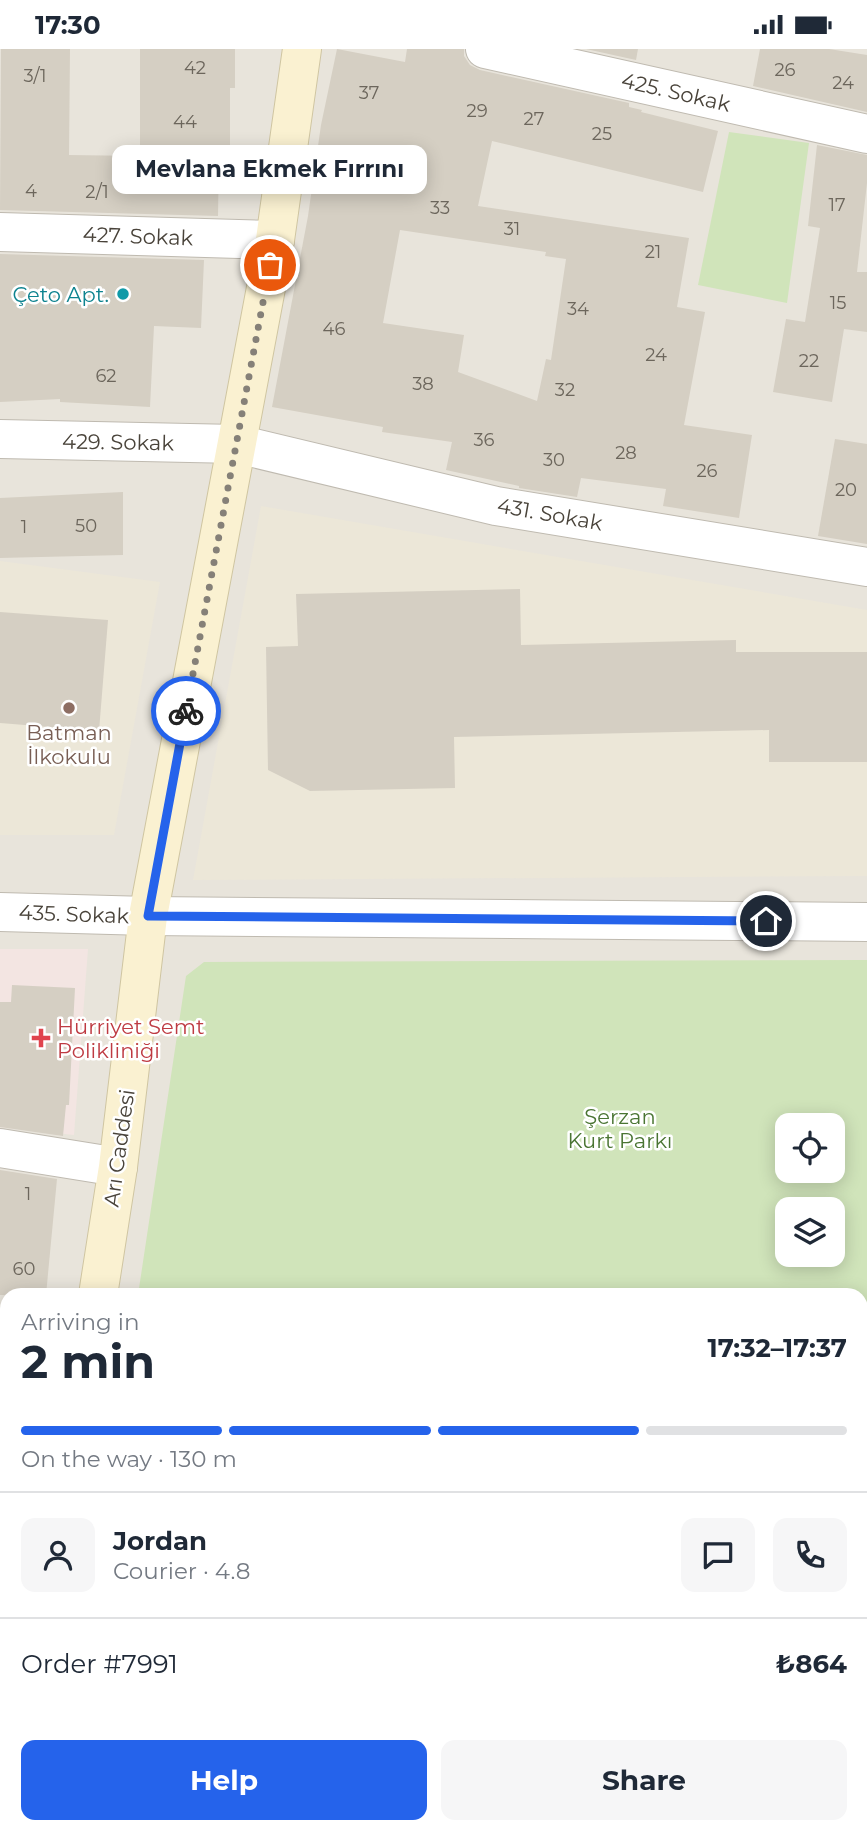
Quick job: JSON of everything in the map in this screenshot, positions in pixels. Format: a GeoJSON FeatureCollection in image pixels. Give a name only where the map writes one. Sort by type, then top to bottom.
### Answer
{"type":"FeatureCollection","features":[{"type":"Feature","properties":{"kind":"street","name":"Arı Caddesi"},"geometry":{"type":"LineString","coordinates":[[99,1288],[118,1167],[148,916],[275,240],[302,49]]}},
{"type":"Feature","properties":{"kind":"street","name":"425. Sokak"},"geometry":{"type":"LineString","coordinates":[[485,49],[867,134]]}},
{"type":"Feature","properties":{"kind":"street","name":"427. Sokak"},"geometry":{"type":"LineString","coordinates":[[0,232],[275,240]]}},
{"type":"Feature","properties":{"kind":"street","name":"429. Sokak"},"geometry":{"type":"LineString","coordinates":[[0,439],[237,444]]}},
{"type":"Feature","properties":{"kind":"street","name":"431. Sokak"},"geometry":{"type":"LineString","coordinates":[[237,444],[496,506],[867,568]]}},
{"type":"Feature","properties":{"kind":"street","name":"435. Sokak"},"geometry":{"type":"LineString","coordinates":[[0,912],[148,916],[867,922]]}},
{"type":"Feature","properties":{"kind":"street"},"geometry":{"type":"LineString","coordinates":[[0,1148],[118,1167]]}},
{"type":"Feature","properties":{"kind":"shaded area"},"geometry":{"type":"Polygon","coordinates":[[[0,49],[867,49],[867,1288],[0,1288],[0,49]]]}},
{"type":"Feature","properties":{"kind":"shaded area"},"geometry":{"type":"Polygon","coordinates":[[[261,506],[867,610],[867,876],[193,880],[261,506]]]}},
{"type":"Feature","properties":{"kind":"shaded area","name":"Batman İlkokulu"},"geometry":{"type":"Polygon","coordinates":[[[0,561],[160,582],[114,835],[0,835],[0,561]]]}},
{"type":"Feature","properties":{"kind":"shaded area","name":"Hürriyet Semt Polikliniği"},"geometry":{"type":"Polygon","coordinates":[[[0,949],[88,949],[74,1135],[0,1127],[0,949]]]}},
{"type":"Feature","properties":{"kind":"green space"},"geometry":{"type":"Polygon","coordinates":[[[729,132],[809,143],[787,303],[698,285],[729,132]]]}},
{"type":"Feature","properties":{"kind":"green space","name":"Şerzan Kurt Parkı"},"geometry":{"type":"Polygon","coordinates":[[[867,960],[867,1288],[139,1288],[186,976],[204,962],[867,960]]]}},
{"type":"Feature","properties":{"kind":"building"},"geometry":{"type":"Polygon","coordinates":[[[1,49],[70,49],[69,155],[140,156],[140,49],[235,49],[235,88],[230,88],[230,150],[219,150],[218,216],[0,210],[1,49]]]}},
{"type":"Feature","properties":{"kind":"building"},"geometry":{"type":"Polygon","coordinates":[[[337,49],[405,62],[407,49],[464,49],[464,56],[470,65],[480,70],[629,103],[629,107],[642,110],[641,112],[718,131],[703,192],[492,141],[478,206],[689,238],[677,307],[705,312],[684,425],[752,435],[739,518],[663,506],[666,489],[581,478],[577,497],[519,488],[446,470],[452,442],[382,432],[383,427],[272,407],[308,216],[321,125],[337,49]],[[400,230],[383,323],[464,335],[458,372],[537,401],[546,359],[551,360],[566,259],[545,256],[546,252],[400,230]]]}},
{"type":"Feature","properties":{"kind":"building"},"geometry":{"type":"Polygon","coordinates":[[[586,49],[638,49],[636,60],[586,49]]]}},
{"type":"Feature","properties":{"kind":"building"},"geometry":{"type":"Polygon","coordinates":[[[760,49],[829,49],[867,55],[867,112],[753,86],[760,49]]]}},
{"type":"Feature","properties":{"kind":"building"},"geometry":{"type":"Polygon","coordinates":[[[817,145],[867,155],[867,183],[857,272],[867,272],[867,332],[844,329],[832,402],[773,392],[786,319],[805,322],[820,228],[808,226],[817,145]]]}},
{"type":"Feature","properties":{"kind":"building"},"geometry":{"type":"Polygon","coordinates":[[[0,254],[204,260],[201,328],[154,326],[150,407],[60,402],[60,399],[0,402],[0,254]]]}},
{"type":"Feature","properties":{"kind":"building"},"geometry":{"type":"Polygon","coordinates":[[[835,439],[867,444],[867,544],[818,536],[835,439]]]}},
{"type":"Feature","properties":{"kind":"building"},"geometry":{"type":"Polygon","coordinates":[[[123,492],[123,555],[0,558],[0,498],[123,492]]]}},
{"type":"Feature","properties":{"kind":"building"},"geometry":{"type":"Polygon","coordinates":[[[520,589],[521,645],[736,640],[736,652],[867,652],[867,762],[769,762],[769,730],[454,737],[455,788],[310,791],[268,770],[266,647],[298,646],[296,594],[520,589]]]}},
{"type":"Feature","properties":{"kind":"building"},"geometry":{"type":"Polygon","coordinates":[[[0,612],[108,620],[99,731],[0,723],[0,612]]]}},
{"type":"Feature","properties":{"kind":"building","name":"Hürriyet Semt Polikliniği"},"geometry":{"type":"Polygon","coordinates":[[[12,985],[75,988],[69,1105],[66,1105],[63,1136],[0,1127],[0,1002],[11,1002],[12,985]]]}},
{"type":"Feature","properties":{"kind":"building"},"geometry":{"type":"Polygon","coordinates":[[[0,1170],[57,1179],[47,1288],[0,1288],[0,1170]]]}},
{"type":"Feature","properties":{"kind":"way so far"},"geometry":{"type":"LineString","coordinates":[[186,711],[270,265]]}},
{"type":"Feature","properties":{"kind":"place","name":"Mevlana Ekmek Fırrını"},"geometry":{"type":"Point","coordinates":[270,265]}},
{"type":"Feature","properties":{"kind":"place","name":"Çeto Apt."},"geometry":{"type":"Point","coordinates":[123,294]}},
{"type":"Feature","properties":{"kind":"place","name":"Batman İlkokulu"},"geometry":{"type":"Point","coordinates":[69,708]}},
{"type":"Feature","properties":{"kind":"place","name":"Hürriyet Semt Polikliniği"},"geometry":{"type":"Point","coordinates":[41,1038]}},
{"type":"Feature","properties":{"kind":"route"},"geometry":{"type":"LineString","coordinates":[[186,711],[148,916],[766,921]]}}]}
